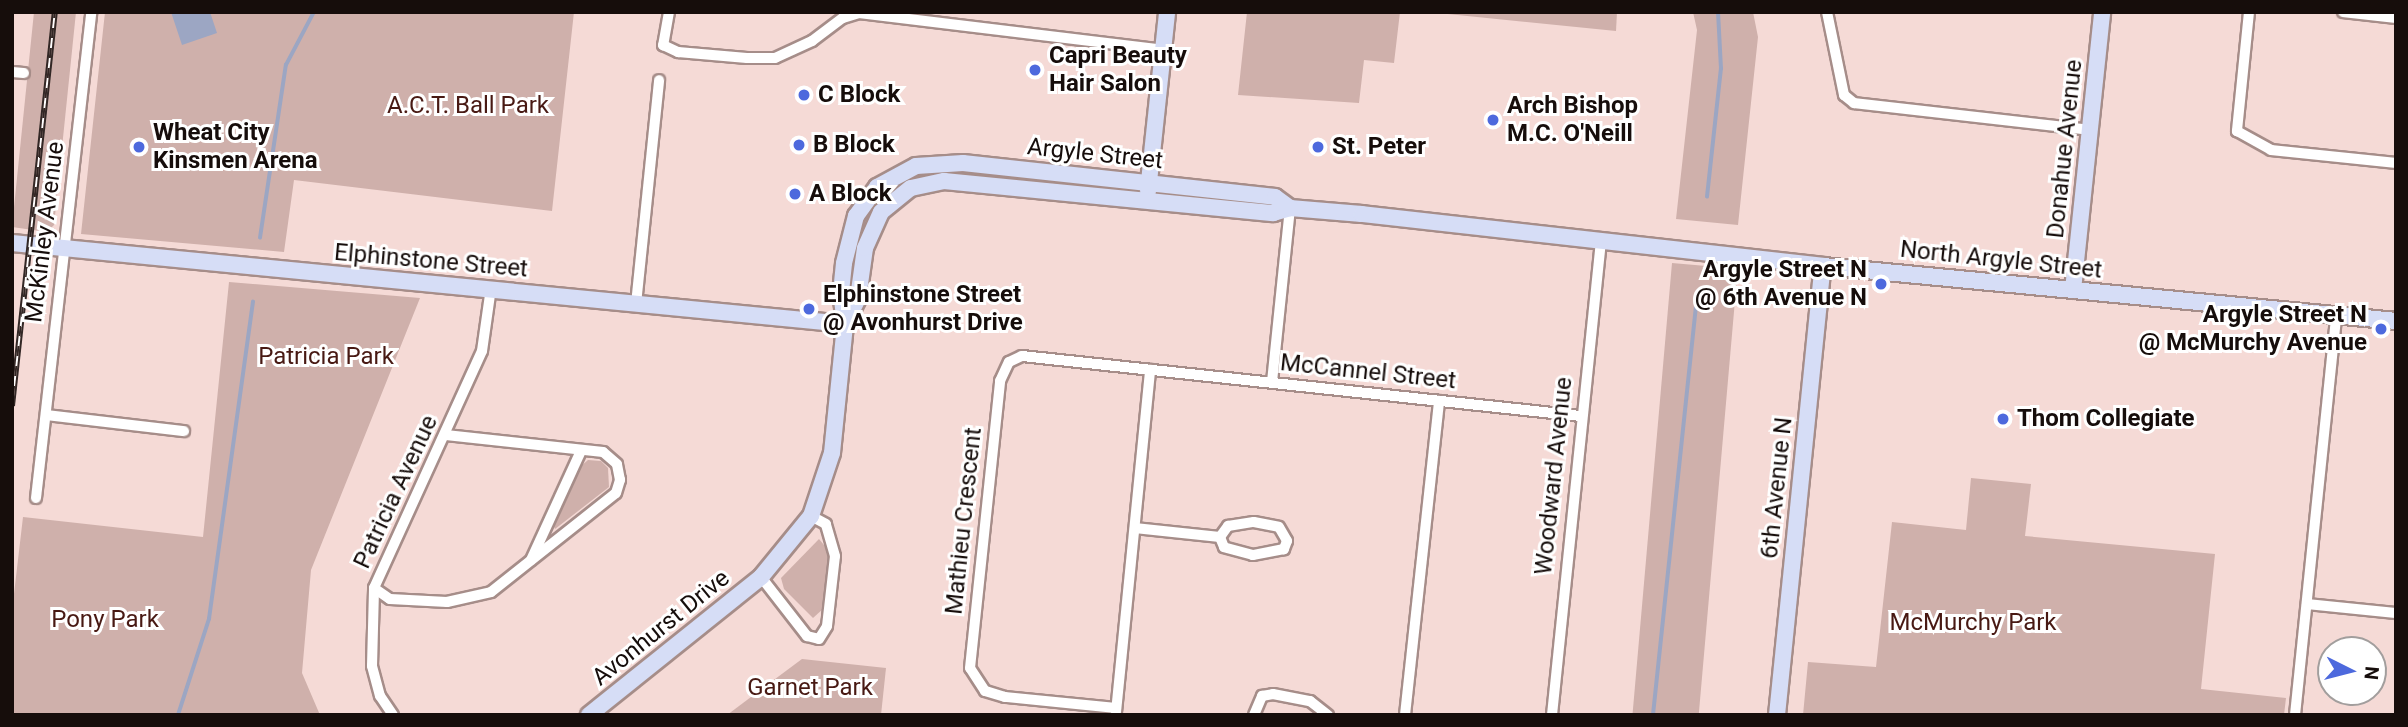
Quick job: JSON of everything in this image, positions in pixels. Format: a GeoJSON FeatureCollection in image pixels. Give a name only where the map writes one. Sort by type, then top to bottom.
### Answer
{"type":"FeatureCollection","features":[{"type":"Feature","properties":{"kind":"street","name":"McKinley Avenue"},"geometry":{"type":"LineString","coordinates":[[36,498],[91,12]]}},
{"type":"Feature","properties":{"kind":"street"},"geometry":{"type":"LineString","coordinates":[[669,12],[663,46],[678,52],[775,58],[812,41],[843,18],[871,13],[1163,50]]}},
{"type":"Feature","properties":{"kind":"street"},"geometry":{"type":"LineString","coordinates":[[1147,201],[1167,12]]}},
{"type":"Feature","properties":{"kind":"street"},"geometry":{"type":"LineString","coordinates":[[1828,12],[1844,95],[1854,103],[2090,130]]}},
{"type":"Feature","properties":{"kind":"street","name":"Donahue Avenue"},"geometry":{"type":"LineString","coordinates":[[2073,290],[2102,12]]}},
{"type":"Feature","properties":{"kind":"street"},"geometry":{"type":"LineString","coordinates":[[2249,12],[2237,131],[2272,150],[2396,163]]}},
{"type":"Feature","properties":{"kind":"street"},"geometry":{"type":"LineString","coordinates":[[2343,12],[2396,18]]}},
{"type":"Feature","properties":{"kind":"street"},"geometry":{"type":"LineString","coordinates":[[636,304],[659,80]]}},
{"type":"Feature","properties":{"kind":"street","name":"Argyle Street"},"geometry":{"type":"LineString","coordinates":[[895,177],[935,162],[1275,197],[1290,208]]}},
{"type":"Feature","properties":{"kind":"street","name":"Avonhurst Drive"},"geometry":{"type":"LineString","coordinates":[[589,715],[761,577],[811,516],[832,453],[845,324],[841,292],[851,228],[877,187],[895,177]]}},
{"type":"Feature","properties":{"kind":"street","name":"Argyle Street"},"geometry":{"type":"LineString","coordinates":[[896,198],[911,188],[944,181],[1273,213],[1290,208],[1601,243]]}},
{"type":"Feature","properties":{"kind":"street","name":"Avonhurst Drive"},"geometry":{"type":"LineString","coordinates":[[845,324],[858,298],[871,228],[896,198]]}},
{"type":"Feature","properties":{"kind":"street"},"geometry":{"type":"LineString","coordinates":[[1272,382],[1290,208]]}},
{"type":"Feature","properties":{"kind":"street","name":"Elphinstone Street"},"geometry":{"type":"LineString","coordinates":[[12,243],[845,324]]}},
{"type":"Feature","properties":{"kind":"street","name":"North Argyle Street"},"geometry":{"type":"LineString","coordinates":[[1601,243],[2396,321]]}},
{"type":"Feature","properties":{"kind":"street","name":"Woodward Avenue"},"geometry":{"type":"LineString","coordinates":[[1552,715],[1601,243]]}},
{"type":"Feature","properties":{"kind":"street","name":"6th Avenue N"},"geometry":{"type":"LineString","coordinates":[[1777,715],[1823,265]]}},
{"type":"Feature","properties":{"kind":"street","name":"Patricia Avenue"},"geometry":{"type":"LineString","coordinates":[[393,715],[380,696],[372,666],[374,588],[446,436],[482,351],[491,288]]}},
{"type":"Feature","properties":{"kind":"street"},"geometry":{"type":"LineString","coordinates":[[2295,715],[2336,315]]}},
{"type":"Feature","properties":{"kind":"street","name":"Mathieu Crescent"},"geometry":{"type":"LineString","coordinates":[[1116,711],[1005,697],[985,691],[970,668],[1000,381],[1009,362],[1022,356],[1150,370]]}},
{"type":"Feature","properties":{"kind":"street"},"geometry":{"type":"LineString","coordinates":[[1116,711],[1150,370]]}},
{"type":"Feature","properties":{"kind":"street","name":"McCannel Street"},"geometry":{"type":"LineString","coordinates":[[1150,370],[1581,416]]}},
{"type":"Feature","properties":{"kind":"street"},"geometry":{"type":"LineString","coordinates":[[1405,715],[1439,401]]}},
{"type":"Feature","properties":{"kind":"street"},"geometry":{"type":"LineString","coordinates":[[47,415],[184,431]]}},
{"type":"Feature","properties":{"kind":"street"},"geometry":{"type":"LineString","coordinates":[[374,588],[390,599],[447,602],[491,592],[616,493],[620,480],[617,464],[603,452],[446,436]]}},
{"type":"Feature","properties":{"kind":"street"},"geometry":{"type":"LineString","coordinates":[[530,562],[581,451]]}},
{"type":"Feature","properties":{"kind":"street","name":"Avonhurst Drive"},"geometry":{"type":"LineString","coordinates":[[761,577],[807,636],[820,639],[827,626],[835,556],[826,524],[811,516]]}},
{"type":"Feature","properties":{"kind":"street"},"geometry":{"type":"LineString","coordinates":[[1254,522],[1279,527],[1287,541],[1277,554],[1253,555],[1224,547],[1220,537],[1228,526],[1254,522]]}},
{"type":"Feature","properties":{"kind":"street"},"geometry":{"type":"LineString","coordinates":[[1135,528],[1220,537]]}},
{"type":"Feature","properties":{"kind":"street"},"geometry":{"type":"LineString","coordinates":[[2307,604],[2396,613]]}},
{"type":"Feature","properties":{"kind":"street"},"geometry":{"type":"LineString","coordinates":[[1254,715],[1262,696],[1273,694],[1310,701],[1328,715]]}},
{"type":"Feature","properties":{"kind":"green space"},"geometry":{"type":"Polygon","coordinates":[[[34,12],[76,12],[54,225],[47,232],[12,227],[34,12]]]}},
{"type":"Feature","properties":{"kind":"green space","name":"A.C.T. Ball Park"},"geometry":{"type":"Polygon","coordinates":[[[105,12],[574,12],[552,211],[294,180],[284,252],[81,234],[105,12]]]}},
{"type":"Feature","properties":{"kind":"green space"},"geometry":{"type":"Polygon","coordinates":[[[1247,12],[1400,12],[1394,63],[1364,60],[1359,103],[1238,95],[1247,12]]]}},
{"type":"Feature","properties":{"kind":"green space"},"geometry":{"type":"Polygon","coordinates":[[[1428,12],[1617,12],[1616,31],[1428,12]]]}},
{"type":"Feature","properties":{"kind":"green space"},"geometry":{"type":"Polygon","coordinates":[[[1693,12],[1753,12],[1758,37],[1738,225],[1676,219],[1697,30],[1693,12]]]}},
{"type":"Feature","properties":{"kind":"green space"},"geometry":{"type":"Polygon","coordinates":[[[1672,263],[1738,269],[1699,715],[1632,715],[1672,263]]]}},
{"type":"Feature","properties":{"kind":"green space"},"geometry":{"type":"Polygon","coordinates":[[[229,282],[420,298],[311,570],[302,673],[320,715],[12,715],[12,611],[23,517],[203,537],[229,282]]]}},
{"type":"Feature","properties":{"kind":"green space"},"geometry":{"type":"Polygon","coordinates":[[[588,460],[601,461],[608,468],[609,487],[555,529],[553,524],[581,466],[588,460]]]}},
{"type":"Feature","properties":{"kind":"green space","name":"McMurchy Park"},"geometry":{"type":"Polygon","coordinates":[[[1971,478],[2031,484],[2025,536],[2215,554],[2201,689],[2286,698],[2284,715],[1803,715],[1808,662],[1876,667],[1892,522],[1966,530],[1971,478]]]}},
{"type":"Feature","properties":{"kind":"green space"},"geometry":{"type":"Polygon","coordinates":[[[819,539],[829,551],[824,608],[813,618],[784,589],[781,578],[819,539]]]}},
{"type":"Feature","properties":{"kind":"green space","name":"Garnet Park"},"geometry":{"type":"Polygon","coordinates":[[[802,659],[886,668],[881,715],[727,715],[802,659]]]}},
{"type":"Feature","properties":{"kind":"water"},"geometry":{"type":"Polygon","coordinates":[[[171,12],[210,12],[217,33],[182,45],[171,12]]]}},
{"type":"Feature","properties":{"kind":"waterway"},"geometry":{"type":"LineString","coordinates":[[260,238],[286,65],[314,12]]}},
{"type":"Feature","properties":{"kind":"waterway"},"geometry":{"type":"LineString","coordinates":[[1707,197],[1721,69],[1718,12]]}},
{"type":"Feature","properties":{"kind":"waterway"},"geometry":{"type":"LineString","coordinates":[[1653,715],[1697,294]]}},
{"type":"Feature","properties":{"kind":"waterway"},"geometry":{"type":"LineString","coordinates":[[178,715],[209,619],[253,302]]}},
{"type":"Feature","properties":{"kind":"railway"},"geometry":{"type":"LineString","coordinates":[[12,406],[55,12]]}},
{"type":"Feature","properties":{"kind":"place","name":"Capri Beauty Hair Salon"},"geometry":{"type":"Point","coordinates":[1035,70]}},
{"type":"Feature","properties":{"kind":"place","name":"C Block"},"geometry":{"type":"Point","coordinates":[804,95]}},
{"type":"Feature","properties":{"kind":"place","name":"Arch Bishop M.C. O'Neill"},"geometry":{"type":"Point","coordinates":[1493,120]}},
{"type":"Feature","properties":{"kind":"place","name":"B Block"},"geometry":{"type":"Point","coordinates":[799,145]}},
{"type":"Feature","properties":{"kind":"place","name":"Wheat City Kinsmen Arena"},"geometry":{"type":"Point","coordinates":[139,147]}},
{"type":"Feature","properties":{"kind":"place","name":"St. Peter"},"geometry":{"type":"Point","coordinates":[1318,147]}},
{"type":"Feature","properties":{"kind":"place","name":"A Block"},"geometry":{"type":"Point","coordinates":[795,194]}},
{"type":"Feature","properties":{"kind":"place","name":"Argyle Street N @ 6th Avenue N"},"geometry":{"type":"Point","coordinates":[1881,284]}},
{"type":"Feature","properties":{"kind":"place","name":"Elphinstone Street @ Avonhurst Drive"},"geometry":{"type":"Point","coordinates":[809,309]}},
{"type":"Feature","properties":{"kind":"place","name":"Argyle Street N @ McMurchy Avenue"},"geometry":{"type":"Point","coordinates":[2381,329]}},
{"type":"Feature","properties":{"kind":"place","name":"Thom Collegiate"},"geometry":{"type":"Point","coordinates":[2003,419]}},
{"type":"Feature","properties":{"kind":"park label","name":"Patricia Park"},"geometry":{"type":"Point","coordinates":[326,357]}},
{"type":"Feature","properties":{"kind":"park label","name":"Pony Park"},"geometry":{"type":"Point","coordinates":[105,620]}}]}
